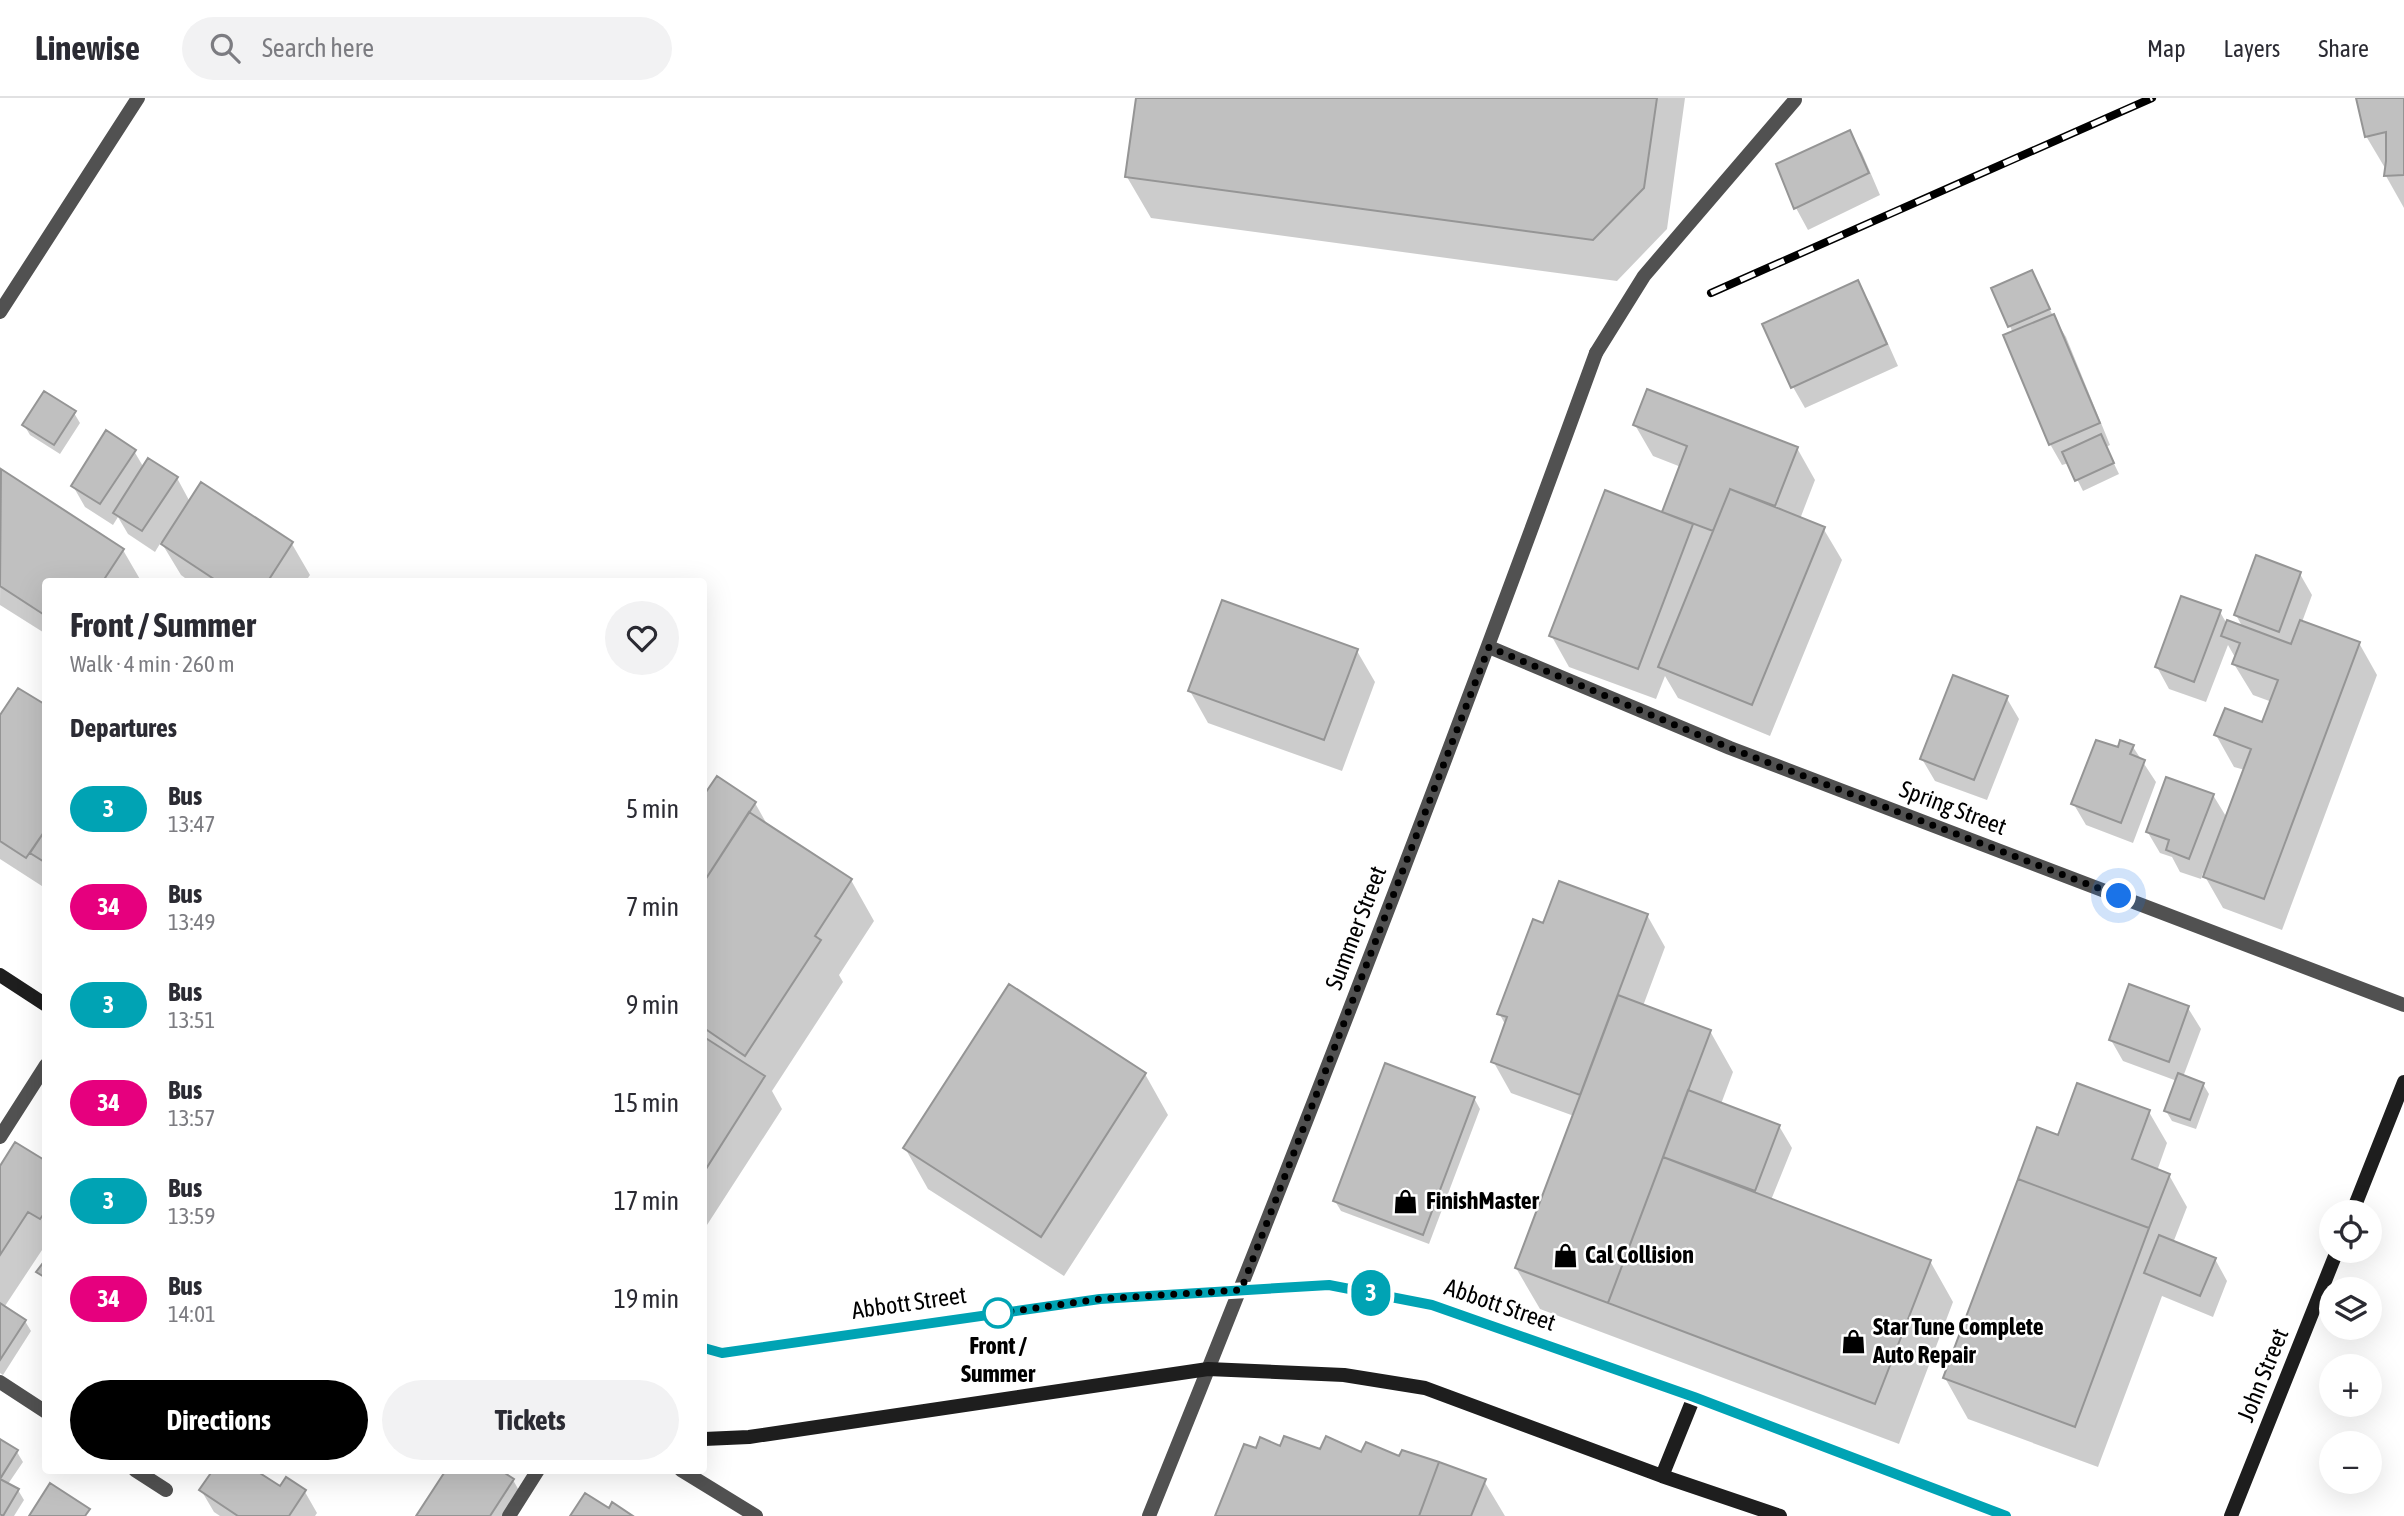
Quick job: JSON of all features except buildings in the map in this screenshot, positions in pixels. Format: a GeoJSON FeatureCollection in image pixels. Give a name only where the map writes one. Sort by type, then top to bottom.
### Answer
{"type":"FeatureCollection","features":[{"type":"Feature","properties":{"kind":"main road"},"geometry":{"type":"LineString","coordinates":[[0,975],[42,1002]]}},
{"type":"Feature","properties":{"kind":"main road"},"geometry":{"type":"LineString","coordinates":[[2357,1200],[2404,1082]]}},
{"type":"Feature","properties":{"kind":"main road","name":"John Street"},"geometry":{"type":"LineString","coordinates":[[2231,1516],[2332,1263]]}},
{"type":"Feature","properties":{"kind":"main road","name":"Abbott Street"},"geometry":{"type":"LineString","coordinates":[[707,1349],[722,1353],[1100,1299],[1329,1285],[1432,1305],[1694,1397],[2006,1516]]}},
{"type":"Feature","properties":{"kind":"main road"},"geometry":{"type":"LineString","coordinates":[[707,1439],[749,1437],[1208,1369],[1344,1375],[1425,1388],[1662,1476],[1780,1516]]}},
{"type":"Feature","properties":{"kind":"main road"},"geometry":{"type":"LineString","coordinates":[[1662,1476],[1694,1397]]}},
{"type":"Feature","properties":{"kind":"street"},"geometry":{"type":"LineString","coordinates":[[0,312],[138,98]]}},
{"type":"Feature","properties":{"kind":"street","name":"Summer Street"},"geometry":{"type":"LineString","coordinates":[[1149,1516],[1241,1290],[1489,647],[1596,352],[1644,276],[1795,100]]}},
{"type":"Feature","properties":{"kind":"street","name":"Spring Street"},"geometry":{"type":"LineString","coordinates":[[1489,647],[1730,748],[2404,1005]]}},
{"type":"Feature","properties":{"kind":"street"},"geometry":{"type":"LineString","coordinates":[[0,1137],[42,1071]]}},
{"type":"Feature","properties":{"kind":"street"},"geometry":{"type":"LineString","coordinates":[[0,1382],[42,1409]]}},
{"type":"Feature","properties":{"kind":"street"},"geometry":{"type":"LineString","coordinates":[[141,1474],[166,1490]]}},
{"type":"Feature","properties":{"kind":"street"},"geometry":{"type":"LineString","coordinates":[[509,1516],[535,1474]]}},
{"type":"Feature","properties":{"kind":"street"},"geometry":{"type":"LineString","coordinates":[[688,1474],[756,1516]]}},
{"type":"Feature","properties":{"kind":"railway"},"geometry":{"type":"LineString","coordinates":[[1711,293],[2152,98]]}},
{"type":"Feature","properties":{"kind":"bus line","name":"3"},"geometry":{"type":"LineString","coordinates":[[707,1349],[722,1353],[1100,1299],[1329,1285],[1432,1305],[1694,1397],[2006,1516]]}},
{"type":"Feature","properties":{"kind":"place","name":"FinishMaster"},"geometry":{"type":"Point","coordinates":[1406,1201]}},
{"type":"Feature","properties":{"kind":"place","name":"Cal Collision"},"geometry":{"type":"Point","coordinates":[1565,1255]}},
{"type":"Feature","properties":{"kind":"place","name":"Front / Summer"},"geometry":{"type":"Point","coordinates":[998,1313]}},
{"type":"Feature","properties":{"kind":"place","name":"Star Tune Complete Auto Repair"},"geometry":{"type":"Point","coordinates":[1853,1341]}},
{"type":"Feature","properties":{"kind":"route"},"geometry":{"type":"LineString","coordinates":[[998,1313],[992,1314],[1100,1299],[1241,1290],[1489,647],[1730,748],[2119,896]]}}]}
